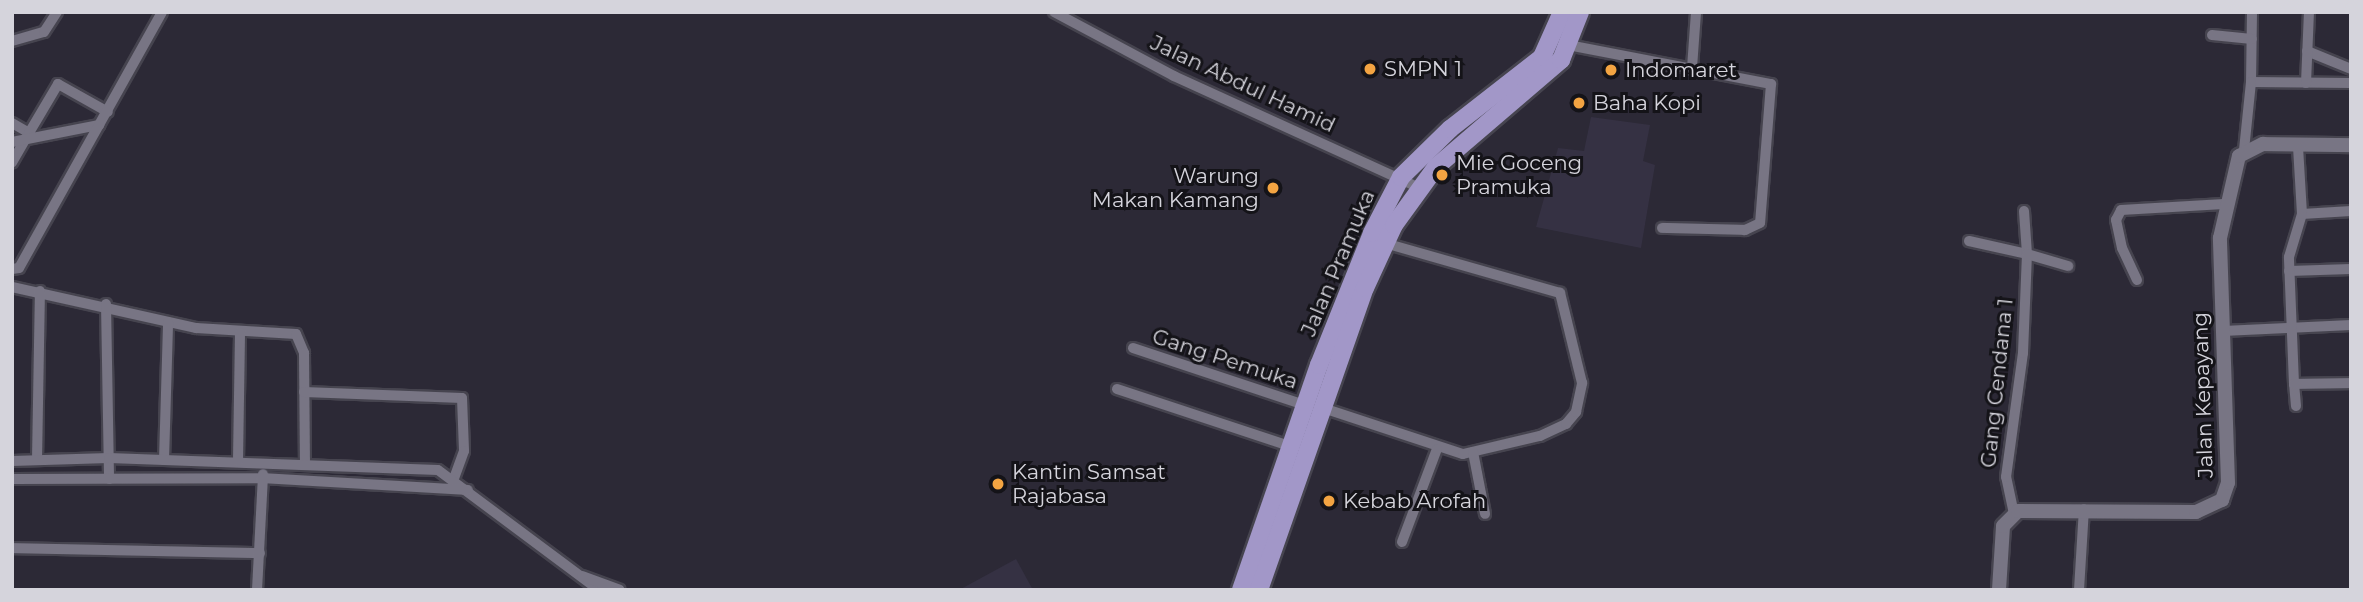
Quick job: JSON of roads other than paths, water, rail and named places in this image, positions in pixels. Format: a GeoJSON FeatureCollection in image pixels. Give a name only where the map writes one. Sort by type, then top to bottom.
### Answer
{"type":"FeatureCollection","features":[{"type":"Feature","properties":{"kind":"main road","name":"Jalan Pramuka"},"geometry":{"type":"LineString","coordinates":[[1259,590],[1323,408],[1327,367],[1372,233],[1401,177],[1450,129],[1542,57],[1562,12]]}},
{"type":"Feature","properties":{"kind":"main road","name":"Jalan Pramuka"},"geometry":{"type":"LineString","coordinates":[[1241,590],[1292,447],[1304,405],[1327,367],[1385,243],[1418,187],[1452,152],[1548,73],[1568,45],[1580,12]]}},
{"type":"Feature","properties":{"kind":"street"},"geometry":{"type":"LineString","coordinates":[[12,41],[44,32],[57,12]]}},
{"type":"Feature","properties":{"kind":"street"},"geometry":{"type":"LineString","coordinates":[[12,269],[19,268],[162,12]]}},
{"type":"Feature","properties":{"kind":"street","name":"Jalan Abdul Hamid"},"geometry":{"type":"LineString","coordinates":[[1054,12],[1174,76],[1418,187]]}},
{"type":"Feature","properties":{"kind":"street"},"geometry":{"type":"LineString","coordinates":[[1692,68],[1696,12]]}},
{"type":"Feature","properties":{"kind":"street"},"geometry":{"type":"LineString","coordinates":[[2252,12],[2251,82],[2244,150],[2263,144],[2351,145]]}},
{"type":"Feature","properties":{"kind":"street"},"geometry":{"type":"LineString","coordinates":[[2306,83],[2309,12]]}},
{"type":"Feature","properties":{"kind":"street"},"geometry":{"type":"LineString","coordinates":[[2211,35],[2252,39]]}},
{"type":"Feature","properties":{"kind":"street"},"geometry":{"type":"LineString","coordinates":[[1568,45],[1772,84],[1760,223],[1745,230],[1662,228]]}},
{"type":"Feature","properties":{"kind":"street"},"geometry":{"type":"LineString","coordinates":[[2307,51],[2351,69]]}},
{"type":"Feature","properties":{"kind":"street"},"geometry":{"type":"LineString","coordinates":[[2251,82],[2351,83]]}},
{"type":"Feature","properties":{"kind":"street"},"geometry":{"type":"LineString","coordinates":[[12,163],[58,84],[108,112]]}},
{"type":"Feature","properties":{"kind":"street"},"geometry":{"type":"LineString","coordinates":[[12,123],[27,136]]}},
{"type":"Feature","properties":{"kind":"street"},"geometry":{"type":"LineString","coordinates":[[12,142],[27,136],[99,125]]}},
{"type":"Feature","properties":{"kind":"street"},"geometry":{"type":"LineString","coordinates":[[2296,406],[2289,271],[2302,215],[2298,146]]}},
{"type":"Feature","properties":{"kind":"street","name":"Jalan Kepayang"},"geometry":{"type":"LineString","coordinates":[[2014,514],[2084,509],[2196,512],[2222,500],[2228,483],[2223,331],[2224,204],[2244,150]]}},
{"type":"Feature","properties":{"kind":"street"},"geometry":{"type":"LineString","coordinates":[[2137,280],[2122,248],[2116,220],[2122,210],[2224,204]]}},
{"type":"Feature","properties":{"kind":"street","name":"Gang Cendana 1"},"geometry":{"type":"LineString","coordinates":[[2014,514],[2006,477],[2024,352],[2027,254],[2024,211]]}},
{"type":"Feature","properties":{"kind":"street"},"geometry":{"type":"LineString","coordinates":[[2302,215],[2351,211]]}},
{"type":"Feature","properties":{"kind":"street"},"geometry":{"type":"LineString","coordinates":[[1969,241],[2068,266]]}},
{"type":"Feature","properties":{"kind":"street"},"geometry":{"type":"LineString","coordinates":[[1323,408],[1437,449],[1473,452],[1540,436],[1566,424],[1576,412],[1582,383],[1563,298],[1554,288],[1385,243]]}},
{"type":"Feature","properties":{"kind":"street"},"geometry":{"type":"LineString","coordinates":[[2289,271],[2351,269]]}},
{"type":"Feature","properties":{"kind":"street"},"geometry":{"type":"LineString","coordinates":[[12,287],[107,304],[167,323],[240,333],[296,334],[303,341],[305,463]]}},
{"type":"Feature","properties":{"kind":"street"},"geometry":{"type":"LineString","coordinates":[[37,460],[40,291]]}},
{"type":"Feature","properties":{"kind":"street"},"geometry":{"type":"LineString","coordinates":[[107,304],[109,479]]}},
{"type":"Feature","properties":{"kind":"street"},"geometry":{"type":"LineString","coordinates":[[164,460],[167,323]]}},
{"type":"Feature","properties":{"kind":"street"},"geometry":{"type":"LineString","coordinates":[[2223,331],[2351,325]]}},
{"type":"Feature","properties":{"kind":"street"},"geometry":{"type":"LineString","coordinates":[[239,461],[240,333]]}},
{"type":"Feature","properties":{"kind":"street","name":"Gang Pemuka"},"geometry":{"type":"LineString","coordinates":[[1133,348],[1304,405]]}},
{"type":"Feature","properties":{"kind":"street"},"geometry":{"type":"LineString","coordinates":[[2294,384],[2351,383]]}},
{"type":"Feature","properties":{"kind":"street"},"geometry":{"type":"LineString","coordinates":[[1117,389],[1292,447]]}},
{"type":"Feature","properties":{"kind":"street"},"geometry":{"type":"LineString","coordinates":[[303,392],[462,398],[464,451],[453,483]]}},
{"type":"Feature","properties":{"kind":"street"},"geometry":{"type":"LineString","coordinates":[[1402,542],[1437,449]]}},
{"type":"Feature","properties":{"kind":"street"},"geometry":{"type":"LineString","coordinates":[[1473,452],[1485,514]]}},
{"type":"Feature","properties":{"kind":"street"},"geometry":{"type":"LineString","coordinates":[[12,461],[109,458],[305,463],[438,470],[593,586],[620,590]]}},
{"type":"Feature","properties":{"kind":"street"},"geometry":{"type":"LineString","coordinates":[[257,590],[263,463]]}},
{"type":"Feature","properties":{"kind":"street"},"geometry":{"type":"LineString","coordinates":[[12,479],[262,478],[453,483]]}},
{"type":"Feature","properties":{"kind":"street"},"geometry":{"type":"LineString","coordinates":[[2079,590],[2084,509]]}},
{"type":"Feature","properties":{"kind":"street"},"geometry":{"type":"LineString","coordinates":[[1998,590],[2003,526],[2014,514]]}},
{"type":"Feature","properties":{"kind":"street"},"geometry":{"type":"LineString","coordinates":[[12,548],[260,553]]}},
{"type":"Feature","properties":{"kind":"place","name":"SMPN 1"},"geometry":{"type":"Point","coordinates":[1370,69]}},
{"type":"Feature","properties":{"kind":"place","name":"Indomaret"},"geometry":{"type":"Point","coordinates":[1611,70]}},
{"type":"Feature","properties":{"kind":"place","name":"Baha Kopi"},"geometry":{"type":"Point","coordinates":[1579,103]}},
{"type":"Feature","properties":{"kind":"place","name":"Mie Goceng Pramuka"},"geometry":{"type":"Point","coordinates":[1442,175]}},
{"type":"Feature","properties":{"kind":"place","name":"Warung Makan Kamang"},"geometry":{"type":"Point","coordinates":[1273,188]}},
{"type":"Feature","properties":{"kind":"place","name":"Kantin Samsat Rajabasa"},"geometry":{"type":"Point","coordinates":[998,484]}},
{"type":"Feature","properties":{"kind":"place","name":"Kebab Arofah"},"geometry":{"type":"Point","coordinates":[1329,501]}}]}
